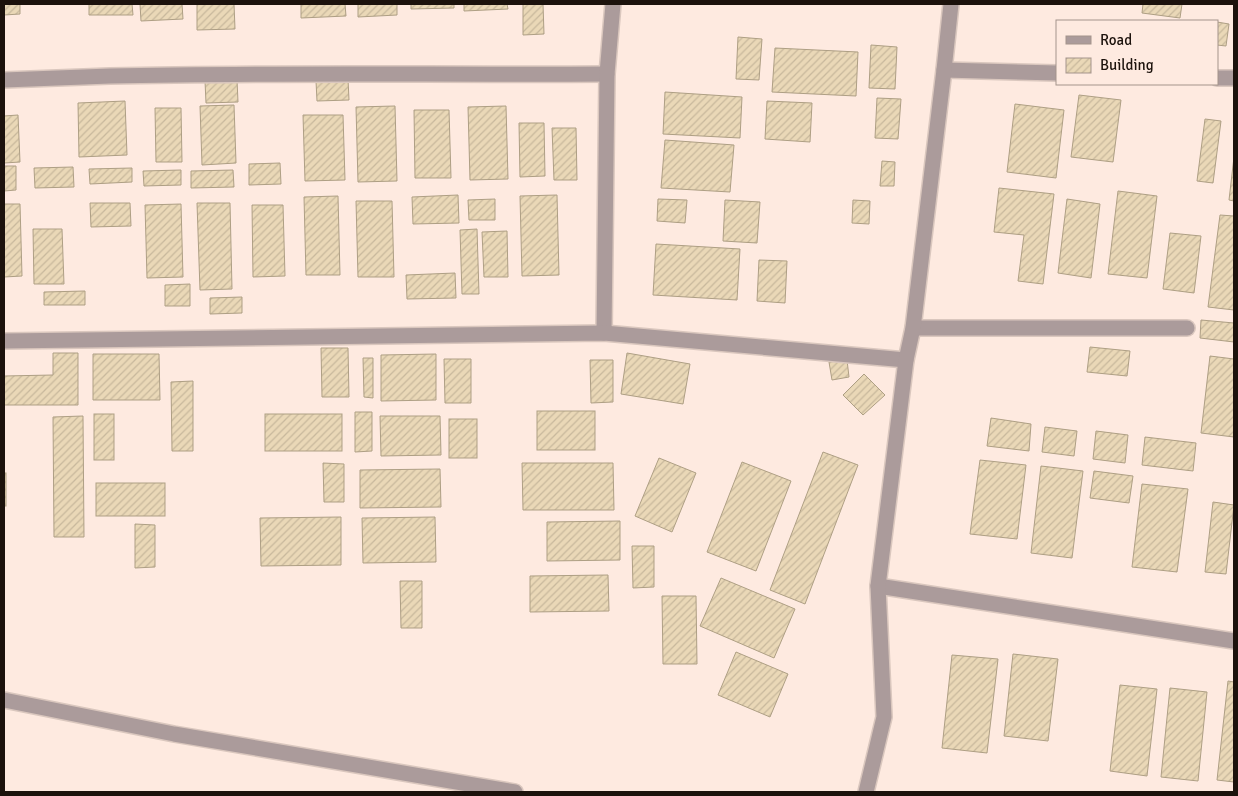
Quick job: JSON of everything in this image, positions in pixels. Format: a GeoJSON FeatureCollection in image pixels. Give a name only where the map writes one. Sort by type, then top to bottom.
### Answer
{"type":"FeatureCollection","features":[{"type":"Feature","properties":{"kind":"street"},"geometry":{"type":"LineString","coordinates":[[604,333],[607,74],[613,4]]}},
{"type":"Feature","properties":{"kind":"street"},"geometry":{"type":"LineString","coordinates":[[866,792],[884,716],[878,586],[906,360],[913,328],[951,4]]}},
{"type":"Feature","properties":{"kind":"street"},"geometry":{"type":"LineString","coordinates":[[944,70],[1056,73]]}},
{"type":"Feature","properties":{"kind":"street"},"geometry":{"type":"LineString","coordinates":[[4,80],[109,76],[259,74],[607,74]]}},
{"type":"Feature","properties":{"kind":"street"},"geometry":{"type":"LineString","coordinates":[[1218,78],[1232,78]]}},
{"type":"Feature","properties":{"kind":"street"},"geometry":{"type":"LineString","coordinates":[[913,328],[1187,328]]}},
{"type":"Feature","properties":{"kind":"street"},"geometry":{"type":"LineString","coordinates":[[4,341],[604,333],[906,360]]}},
{"type":"Feature","properties":{"kind":"street"},"geometry":{"type":"LineString","coordinates":[[878,586],[1234,641]]}},
{"type":"Feature","properties":{"kind":"street"},"geometry":{"type":"LineString","coordinates":[[4,700],[174,734],[515,792]]}},
{"type":"Feature","properties":{"kind":"building"},"geometry":{"type":"Polygon","coordinates":[[[4,4],[20,4],[20,14],[4,15],[4,4]]]}},
{"type":"Feature","properties":{"kind":"building"},"geometry":{"type":"Polygon","coordinates":[[[89,4],[132,4],[133,15],[89,15],[89,4]]]}},
{"type":"Feature","properties":{"kind":"building"},"geometry":{"type":"Polygon","coordinates":[[[140,4],[182,4],[183,19],[141,21],[140,4]]]}},
{"type":"Feature","properties":{"kind":"building"},"geometry":{"type":"Polygon","coordinates":[[[197,4],[234,4],[235,29],[197,30],[197,4]]]}},
{"type":"Feature","properties":{"kind":"building"},"geometry":{"type":"Polygon","coordinates":[[[301,4],[345,4],[346,16],[301,18],[301,4]]]}},
{"type":"Feature","properties":{"kind":"building"},"geometry":{"type":"Polygon","coordinates":[[[358,4],[397,4],[397,15],[358,17],[358,4]]]}},
{"type":"Feature","properties":{"kind":"building"},"geometry":{"type":"Polygon","coordinates":[[[411,4],[454,4],[454,8],[411,9],[411,4]]]}},
{"type":"Feature","properties":{"kind":"building"},"geometry":{"type":"Polygon","coordinates":[[[464,4],[507,4],[508,9],[464,11],[464,4]]]}},
{"type":"Feature","properties":{"kind":"building"},"geometry":{"type":"Polygon","coordinates":[[[523,4],[543,4],[544,34],[523,35],[523,4]]]}},
{"type":"Feature","properties":{"kind":"building"},"geometry":{"type":"Polygon","coordinates":[[[1143,4],[1182,4],[1180,18],[1142,13],[1143,4]]]}},
{"type":"Feature","properties":{"kind":"building"},"geometry":{"type":"Polygon","coordinates":[[[1218,22],[1229,24],[1226,46],[1218,45],[1218,22]]]}},
{"type":"Feature","properties":{"kind":"building"},"geometry":{"type":"Polygon","coordinates":[[[738,37],[762,39],[759,80],[736,79],[738,37]]]}},
{"type":"Feature","properties":{"kind":"building"},"geometry":{"type":"Polygon","coordinates":[[[871,45],[897,47],[895,89],[869,88],[871,45]]]}},
{"type":"Feature","properties":{"kind":"building"},"geometry":{"type":"Polygon","coordinates":[[[775,48],[858,52],[856,96],[772,92],[775,48]]]}},
{"type":"Feature","properties":{"kind":"building"},"geometry":{"type":"Polygon","coordinates":[[[348,79],[349,100],[317,101],[316,81],[348,79]]]}},
{"type":"Feature","properties":{"kind":"building"},"geometry":{"type":"Polygon","coordinates":[[[237,80],[238,102],[206,103],[205,81],[237,80]]]}},
{"type":"Feature","properties":{"kind":"building"},"geometry":{"type":"Polygon","coordinates":[[[665,92],[742,97],[740,138],[663,134],[665,92]]]}},
{"type":"Feature","properties":{"kind":"building"},"geometry":{"type":"Polygon","coordinates":[[[1079,95],[1121,100],[1113,162],[1071,157],[1079,95]]]}},
{"type":"Feature","properties":{"kind":"building"},"geometry":{"type":"Polygon","coordinates":[[[877,98],[901,99],[898,139],[875,138],[877,98]]]}},
{"type":"Feature","properties":{"kind":"building"},"geometry":{"type":"Polygon","coordinates":[[[125,101],[127,155],[79,157],[78,103],[125,101]]]}},
{"type":"Feature","properties":{"kind":"building"},"geometry":{"type":"Polygon","coordinates":[[[767,101],[812,103],[810,142],[765,139],[767,101]]]}},
{"type":"Feature","properties":{"kind":"building"},"geometry":{"type":"Polygon","coordinates":[[[1015,104],[1064,110],[1056,178],[1007,172],[1015,104]]]}},
{"type":"Feature","properties":{"kind":"building"},"geometry":{"type":"Polygon","coordinates":[[[234,105],[236,163],[202,165],[200,106],[234,105]]]}},
{"type":"Feature","properties":{"kind":"building"},"geometry":{"type":"Polygon","coordinates":[[[395,106],[397,181],[358,182],[356,107],[395,106]]]}},
{"type":"Feature","properties":{"kind":"building"},"geometry":{"type":"Polygon","coordinates":[[[506,106],[508,179],[470,180],[468,107],[506,106]]]}},
{"type":"Feature","properties":{"kind":"building"},"geometry":{"type":"Polygon","coordinates":[[[155,108],[181,108],[182,162],[156,162],[155,108]]]}},
{"type":"Feature","properties":{"kind":"building"},"geometry":{"type":"Polygon","coordinates":[[[414,110],[449,110],[451,178],[415,178],[414,110]]]}},
{"type":"Feature","properties":{"kind":"building"},"geometry":{"type":"Polygon","coordinates":[[[18,115],[20,162],[4,163],[4,116],[18,115]]]}},
{"type":"Feature","properties":{"kind":"building"},"geometry":{"type":"Polygon","coordinates":[[[303,115],[343,115],[345,180],[305,181],[303,115]]]}},
{"type":"Feature","properties":{"kind":"building"},"geometry":{"type":"Polygon","coordinates":[[[1205,119],[1221,121],[1213,183],[1197,181],[1205,119]]]}},
{"type":"Feature","properties":{"kind":"building"},"geometry":{"type":"Polygon","coordinates":[[[519,123],[544,123],[545,176],[520,177],[519,123]]]}},
{"type":"Feature","properties":{"kind":"building"},"geometry":{"type":"Polygon","coordinates":[[[552,128],[576,128],[577,180],[554,180],[552,128]]]}},
{"type":"Feature","properties":{"kind":"building"},"geometry":{"type":"Polygon","coordinates":[[[665,140],[734,145],[730,192],[661,188],[665,140]]]}},
{"type":"Feature","properties":{"kind":"building"},"geometry":{"type":"Polygon","coordinates":[[[1234,157],[1234,201],[1229,200],[1234,157]]]}},
{"type":"Feature","properties":{"kind":"building"},"geometry":{"type":"Polygon","coordinates":[[[882,161],[895,162],[894,186],[880,186],[882,161]]]}},
{"type":"Feature","properties":{"kind":"building"},"geometry":{"type":"Polygon","coordinates":[[[280,163],[281,184],[249,185],[249,164],[280,163]]]}},
{"type":"Feature","properties":{"kind":"building"},"geometry":{"type":"Polygon","coordinates":[[[4,166],[16,166],[16,190],[4,191],[4,166]]]}},
{"type":"Feature","properties":{"kind":"building"},"geometry":{"type":"Polygon","coordinates":[[[73,167],[74,187],[35,188],[34,168],[73,167]]]}},
{"type":"Feature","properties":{"kind":"building"},"geometry":{"type":"Polygon","coordinates":[[[132,168],[132,182],[90,184],[89,169],[132,168]]]}},
{"type":"Feature","properties":{"kind":"building"},"geometry":{"type":"Polygon","coordinates":[[[181,170],[181,185],[144,186],[143,171],[181,170]]]}},
{"type":"Feature","properties":{"kind":"building"},"geometry":{"type":"Polygon","coordinates":[[[233,170],[234,187],[191,188],[191,171],[233,170]]]}},
{"type":"Feature","properties":{"kind":"building"},"geometry":{"type":"Polygon","coordinates":[[[999,188],[1054,194],[1043,284],[1018,281],[1024,235],[994,232],[999,188]]]}},
{"type":"Feature","properties":{"kind":"building"},"geometry":{"type":"Polygon","coordinates":[[[1118,191],[1157,196],[1147,278],[1108,274],[1118,191]]]}},
{"type":"Feature","properties":{"kind":"building"},"geometry":{"type":"Polygon","coordinates":[[[458,195],[459,223],[413,224],[412,197],[458,195]]]}},
{"type":"Feature","properties":{"kind":"building"},"geometry":{"type":"Polygon","coordinates":[[[557,195],[559,275],[522,276],[520,196],[557,195]]]}},
{"type":"Feature","properties":{"kind":"building"},"geometry":{"type":"Polygon","coordinates":[[[338,196],[340,275],[306,275],[304,197],[338,196]]]}},
{"type":"Feature","properties":{"kind":"building"},"geometry":{"type":"Polygon","coordinates":[[[495,199],[495,220],[469,220],[468,200],[495,199]]]}},
{"type":"Feature","properties":{"kind":"building"},"geometry":{"type":"Polygon","coordinates":[[[658,199],[687,200],[685,223],[657,221],[658,199]]]}},
{"type":"Feature","properties":{"kind":"building"},"geometry":{"type":"Polygon","coordinates":[[[1067,199],[1100,204],[1091,278],[1058,273],[1067,199]]]}},
{"type":"Feature","properties":{"kind":"building"},"geometry":{"type":"Polygon","coordinates":[[[725,200],[760,202],[757,243],[723,241],[725,200]]]}},
{"type":"Feature","properties":{"kind":"building"},"geometry":{"type":"Polygon","coordinates":[[[853,200],[870,201],[869,224],[852,223],[853,200]]]}},
{"type":"Feature","properties":{"kind":"building"},"geometry":{"type":"Polygon","coordinates":[[[356,201],[392,201],[394,277],[358,277],[356,201]]]}},
{"type":"Feature","properties":{"kind":"building"},"geometry":{"type":"Polygon","coordinates":[[[90,203],[130,203],[131,226],[91,227],[90,203]]]}},
{"type":"Feature","properties":{"kind":"building"},"geometry":{"type":"Polygon","coordinates":[[[197,203],[230,203],[232,289],[200,290],[197,203]]]}},
{"type":"Feature","properties":{"kind":"building"},"geometry":{"type":"Polygon","coordinates":[[[4,204],[20,204],[22,276],[4,277],[4,204]]]}},
{"type":"Feature","properties":{"kind":"building"},"geometry":{"type":"Polygon","coordinates":[[[181,204],[183,277],[147,278],[145,205],[181,204]]]}},
{"type":"Feature","properties":{"kind":"building"},"geometry":{"type":"Polygon","coordinates":[[[252,205],[283,205],[285,276],[253,277],[252,205]]]}},
{"type":"Feature","properties":{"kind":"building"},"geometry":{"type":"Polygon","coordinates":[[[1220,215],[1234,216],[1234,310],[1208,307],[1220,215]]]}},
{"type":"Feature","properties":{"kind":"building"},"geometry":{"type":"Polygon","coordinates":[[[33,229],[62,229],[64,284],[34,284],[33,229]]]}},
{"type":"Feature","properties":{"kind":"building"},"geometry":{"type":"Polygon","coordinates":[[[477,229],[479,294],[462,294],[460,230],[477,229]]]}},
{"type":"Feature","properties":{"kind":"building"},"geometry":{"type":"Polygon","coordinates":[[[507,231],[508,277],[484,277],[482,232],[507,231]]]}},
{"type":"Feature","properties":{"kind":"building"},"geometry":{"type":"Polygon","coordinates":[[[1170,233],[1201,236],[1194,293],[1163,289],[1170,233]]]}},
{"type":"Feature","properties":{"kind":"building"},"geometry":{"type":"Polygon","coordinates":[[[656,244],[740,249],[737,300],[653,295],[656,244]]]}},
{"type":"Feature","properties":{"kind":"building"},"geometry":{"type":"Polygon","coordinates":[[[759,260],[787,261],[785,303],[757,301],[759,260]]]}},
{"type":"Feature","properties":{"kind":"building"},"geometry":{"type":"Polygon","coordinates":[[[455,273],[456,298],[407,299],[406,275],[455,273]]]}},
{"type":"Feature","properties":{"kind":"building"},"geometry":{"type":"Polygon","coordinates":[[[190,284],[190,306],[165,306],[165,285],[190,284]]]}},
{"type":"Feature","properties":{"kind":"building"},"geometry":{"type":"Polygon","coordinates":[[[85,291],[85,305],[44,305],[44,292],[85,291]]]}},
{"type":"Feature","properties":{"kind":"building"},"geometry":{"type":"Polygon","coordinates":[[[242,297],[242,313],[210,314],[210,298],[242,297]]]}},
{"type":"Feature","properties":{"kind":"building"},"geometry":{"type":"Polygon","coordinates":[[[1201,320],[1234,323],[1234,342],[1200,338],[1201,320]]]}},
{"type":"Feature","properties":{"kind":"building"},"geometry":{"type":"Polygon","coordinates":[[[1090,347],[1130,351],[1127,376],[1087,372],[1090,347]]]}},
{"type":"Feature","properties":{"kind":"building"},"geometry":{"type":"Polygon","coordinates":[[[321,348],[348,348],[349,397],[322,397],[321,348]]]}},
{"type":"Feature","properties":{"kind":"building"},"geometry":{"type":"Polygon","coordinates":[[[53,353],[78,353],[78,405],[4,405],[4,376],[53,375],[53,353]]]}},
{"type":"Feature","properties":{"kind":"building"},"geometry":{"type":"Polygon","coordinates":[[[627,353],[690,364],[683,404],[621,394],[627,353]]]}},
{"type":"Feature","properties":{"kind":"building"},"geometry":{"type":"Polygon","coordinates":[[[93,354],[159,354],[160,400],[93,400],[93,354]]]}},
{"type":"Feature","properties":{"kind":"building"},"geometry":{"type":"Polygon","coordinates":[[[436,354],[436,400],[381,401],[381,355],[436,354]]]}},
{"type":"Feature","properties":{"kind":"building"},"geometry":{"type":"Polygon","coordinates":[[[1210,356],[1234,359],[1234,437],[1201,433],[1210,356]]]}},
{"type":"Feature","properties":{"kind":"building"},"geometry":{"type":"Polygon","coordinates":[[[363,358],[373,358],[373,398],[364,397],[363,358]]]}},
{"type":"Feature","properties":{"kind":"building"},"geometry":{"type":"Polygon","coordinates":[[[444,359],[471,359],[471,403],[445,403],[444,359]]]}},
{"type":"Feature","properties":{"kind":"building"},"geometry":{"type":"Polygon","coordinates":[[[590,360],[613,360],[613,402],[591,403],[590,360]]]}},
{"type":"Feature","properties":{"kind":"building"},"geometry":{"type":"Polygon","coordinates":[[[847,360],[849,377],[832,380],[829,362],[847,360]]]}},
{"type":"Feature","properties":{"kind":"building"},"geometry":{"type":"Polygon","coordinates":[[[864,374],[885,395],[863,415],[843,395],[864,374]]]}},
{"type":"Feature","properties":{"kind":"building"},"geometry":{"type":"Polygon","coordinates":[[[193,381],[193,451],[172,451],[171,382],[193,381]]]}},
{"type":"Feature","properties":{"kind":"building"},"geometry":{"type":"Polygon","coordinates":[[[537,411],[595,411],[595,450],[537,450],[537,411]]]}},
{"type":"Feature","properties":{"kind":"building"},"geometry":{"type":"Polygon","coordinates":[[[355,412],[372,412],[372,451],[355,452],[355,412]]]}},
{"type":"Feature","properties":{"kind":"building"},"geometry":{"type":"Polygon","coordinates":[[[94,414],[114,414],[114,460],[94,460],[94,414]]]}},
{"type":"Feature","properties":{"kind":"building"},"geometry":{"type":"Polygon","coordinates":[[[265,414],[342,414],[342,451],[265,451],[265,414]]]}},
{"type":"Feature","properties":{"kind":"building"},"geometry":{"type":"Polygon","coordinates":[[[83,416],[84,537],[54,537],[53,417],[83,416]]]}},
{"type":"Feature","properties":{"kind":"building"},"geometry":{"type":"Polygon","coordinates":[[[380,416],[440,416],[441,455],[381,456],[380,416]]]}},
{"type":"Feature","properties":{"kind":"building"},"geometry":{"type":"Polygon","coordinates":[[[991,418],[1031,424],[1029,451],[987,446],[991,418]]]}},
{"type":"Feature","properties":{"kind":"building"},"geometry":{"type":"Polygon","coordinates":[[[449,419],[477,419],[477,458],[449,458],[449,419]]]}},
{"type":"Feature","properties":{"kind":"building"},"geometry":{"type":"Polygon","coordinates":[[[1045,427],[1077,431],[1074,456],[1042,452],[1045,427]]]}},
{"type":"Feature","properties":{"kind":"building"},"geometry":{"type":"Polygon","coordinates":[[[1096,431],[1128,435],[1125,463],[1093,459],[1096,431]]]}},
{"type":"Feature","properties":{"kind":"building"},"geometry":{"type":"Polygon","coordinates":[[[1145,437],[1196,443],[1193,471],[1142,465],[1145,437]]]}},
{"type":"Feature","properties":{"kind":"building"},"geometry":{"type":"Polygon","coordinates":[[[823,452],[858,465],[805,604],[770,590],[823,452]]]}},
{"type":"Feature","properties":{"kind":"building"},"geometry":{"type":"Polygon","coordinates":[[[659,458],[696,473],[672,532],[635,516],[659,458]]]}},
{"type":"Feature","properties":{"kind":"building"},"geometry":{"type":"Polygon","coordinates":[[[980,460],[1026,465],[1017,539],[970,534],[980,460]]]}},
{"type":"Feature","properties":{"kind":"building"},"geometry":{"type":"Polygon","coordinates":[[[742,462],[791,481],[756,571],[707,552],[742,462]]]}},
{"type":"Feature","properties":{"kind":"building"},"geometry":{"type":"Polygon","coordinates":[[[323,463],[344,464],[344,502],[324,502],[323,463]]]}},
{"type":"Feature","properties":{"kind":"building"},"geometry":{"type":"Polygon","coordinates":[[[522,463],[613,463],[614,510],[523,510],[522,463]]]}},
{"type":"Feature","properties":{"kind":"building"},"geometry":{"type":"Polygon","coordinates":[[[1041,466],[1083,471],[1072,558],[1031,553],[1041,466]]]}},
{"type":"Feature","properties":{"kind":"building"},"geometry":{"type":"Polygon","coordinates":[[[440,469],[441,507],[360,508],[360,470],[440,469]]]}},
{"type":"Feature","properties":{"kind":"building"},"geometry":{"type":"Polygon","coordinates":[[[1094,471],[1133,476],[1129,503],[1090,498],[1094,471]]]}},
{"type":"Feature","properties":{"kind":"building"},"geometry":{"type":"Polygon","coordinates":[[[4,473],[6,473],[6,506],[4,506],[4,473]]]}},
{"type":"Feature","properties":{"kind":"building"},"geometry":{"type":"Polygon","coordinates":[[[96,483],[165,483],[165,516],[96,516],[96,483]]]}},
{"type":"Feature","properties":{"kind":"building"},"geometry":{"type":"Polygon","coordinates":[[[1142,484],[1188,489],[1177,572],[1132,567],[1142,484]]]}},
{"type":"Feature","properties":{"kind":"building"},"geometry":{"type":"Polygon","coordinates":[[[1213,502],[1234,505],[1226,574],[1205,572],[1213,502]]]}},
{"type":"Feature","properties":{"kind":"building"},"geometry":{"type":"Polygon","coordinates":[[[341,517],[341,565],[261,566],[260,518],[341,517]]]}},
{"type":"Feature","properties":{"kind":"building"},"geometry":{"type":"Polygon","coordinates":[[[435,517],[436,562],[363,563],[362,518],[435,517]]]}},
{"type":"Feature","properties":{"kind":"building"},"geometry":{"type":"Polygon","coordinates":[[[620,521],[620,560],[547,561],[547,522],[620,521]]]}},
{"type":"Feature","properties":{"kind":"building"},"geometry":{"type":"Polygon","coordinates":[[[135,524],[155,525],[155,567],[135,568],[135,524]]]}},
{"type":"Feature","properties":{"kind":"building"},"geometry":{"type":"Polygon","coordinates":[[[632,546],[654,546],[654,587],[633,588],[632,546]]]}},
{"type":"Feature","properties":{"kind":"building"},"geometry":{"type":"Polygon","coordinates":[[[608,575],[609,611],[530,612],[530,576],[608,575]]]}},
{"type":"Feature","properties":{"kind":"building"},"geometry":{"type":"Polygon","coordinates":[[[721,578],[795,609],[774,658],[700,626],[721,578]]]}},
{"type":"Feature","properties":{"kind":"building"},"geometry":{"type":"Polygon","coordinates":[[[400,581],[422,581],[422,628],[401,628],[400,581]]]}},
{"type":"Feature","properties":{"kind":"building"},"geometry":{"type":"Polygon","coordinates":[[[662,596],[696,596],[697,664],[663,664],[662,596]]]}},
{"type":"Feature","properties":{"kind":"building"},"geometry":{"type":"Polygon","coordinates":[[[736,652],[788,674],[770,717],[718,695],[736,652]]]}},
{"type":"Feature","properties":{"kind":"building"},"geometry":{"type":"Polygon","coordinates":[[[1013,654],[1058,659],[1048,741],[1004,736],[1013,654]]]}},
{"type":"Feature","properties":{"kind":"building"},"geometry":{"type":"Polygon","coordinates":[[[952,655],[998,659],[987,753],[942,748],[952,655]]]}},
{"type":"Feature","properties":{"kind":"building"},"geometry":{"type":"Polygon","coordinates":[[[1228,681],[1234,682],[1234,782],[1217,780],[1228,681]]]}},
{"type":"Feature","properties":{"kind":"building"},"geometry":{"type":"Polygon","coordinates":[[[1120,685],[1157,689],[1147,776],[1110,771],[1120,685]]]}},
{"type":"Feature","properties":{"kind":"building"},"geometry":{"type":"Polygon","coordinates":[[[1170,688],[1207,692],[1198,781],[1161,777],[1170,688]]]}}]}
